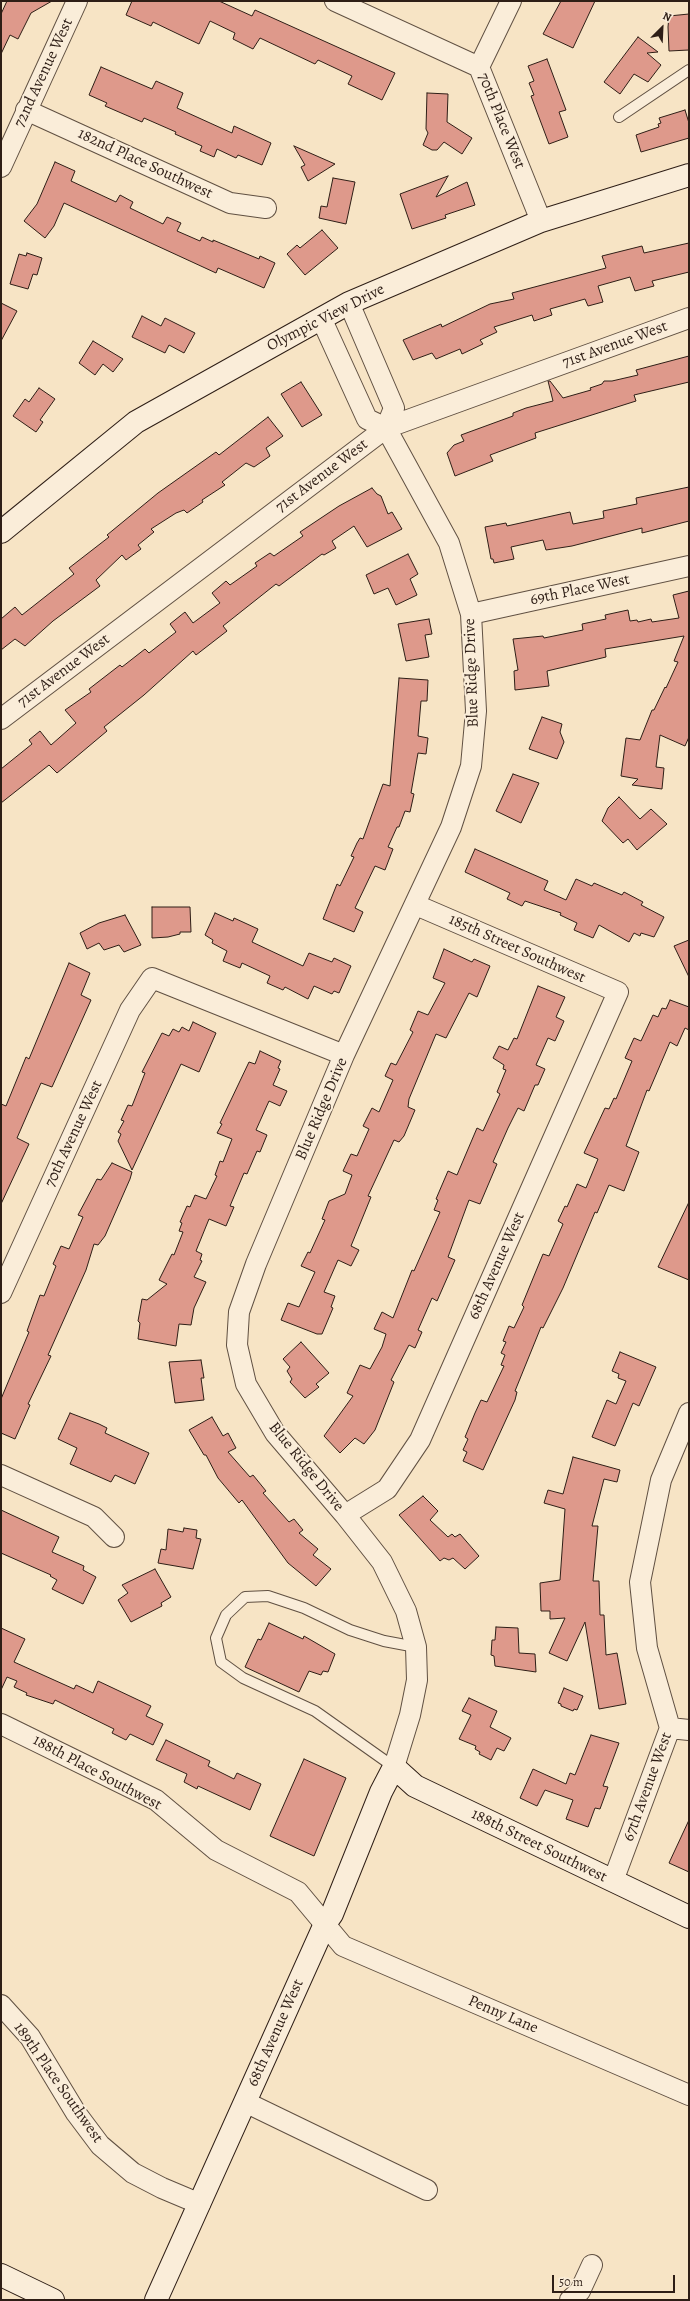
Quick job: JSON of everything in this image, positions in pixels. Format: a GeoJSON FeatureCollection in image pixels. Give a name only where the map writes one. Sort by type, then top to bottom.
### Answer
{"type":"FeatureCollection","features":[{"type":"Feature","properties":{"kind":"street","name":"72nd Avenue West"},"geometry":{"type":"LineString","coordinates":[[1,167],[77,1]]}},
{"type":"Feature","properties":{"kind":"street"},"geometry":{"type":"LineString","coordinates":[[335,1],[479,67]]}},
{"type":"Feature","properties":{"kind":"street","name":"70th Place West"},"geometry":{"type":"LineString","coordinates":[[511,1],[479,67],[541,221]]}},
{"type":"Feature","properties":{"kind":"street","name":"182nd Place Southwest"},"geometry":{"type":"LineString","coordinates":[[26,110],[230,203],[266,208]]}},
{"type":"Feature","properties":{"kind":"street","name":"Olympic View Drive"},"geometry":{"type":"LineString","coordinates":[[1,532],[136,422],[349,303],[541,221],[689,175]]}},
{"type":"Feature","properties":{"kind":"street"},"geometry":{"type":"LineString","coordinates":[[321,318],[367,419],[386,428],[394,408],[349,303]]}},
{"type":"Feature","properties":{"kind":"street","name":"71st Avenue West"},"geometry":{"type":"LineString","coordinates":[[1,719],[386,428],[689,318]]}},
{"type":"Feature","properties":{"kind":"street","name":"Blue Ridge Drive"},"geometry":{"type":"LineString","coordinates":[[386,428],[449,543],[471,614],[476,711],[471,766],[451,827],[416,905],[344,1055],[246,1291],[239,1312],[237,1345],[246,1384],[275,1433],[345,1515],[382,1562],[406,1610],[416,1647],[417,1680],[410,1715],[394,1767]]}},
{"type":"Feature","properties":{"kind":"street","name":"69th Place West"},"geometry":{"type":"LineString","coordinates":[[471,614],[689,566]]}},
{"type":"Feature","properties":{"kind":"street","name":"185th Street Southwest"},"geometry":{"type":"LineString","coordinates":[[416,905],[618,992]]}},
{"type":"Feature","properties":{"kind":"street","name":"70th Avenue West"},"geometry":{"type":"LineString","coordinates":[[1,1293],[130,1010],[152,978],[344,1055]]}},
{"type":"Feature","properties":{"kind":"street","name":"68th Avenue West"},"geometry":{"type":"LineString","coordinates":[[345,1515],[387,1489],[420,1440],[618,992]]}},
{"type":"Feature","properties":{"kind":"street","name":"67th Avenue West"},"geometry":{"type":"LineString","coordinates":[[613,1881],[680,1729],[647,1648],[640,1582],[661,1480],[689,1413]]}},
{"type":"Feature","properties":{"kind":"street"},"geometry":{"type":"LineString","coordinates":[[1,1474],[94,1517],[114,1537]]}},
{"type":"Feature","properties":{"kind":"street","name":"188th Place Southwest"},"geometry":{"type":"LineString","coordinates":[[1,1724],[156,1800],[216,1850],[298,1892],[325,1924]]}},
{"type":"Feature","properties":{"kind":"street","name":"68th Avenue West"},"geometry":{"type":"LineString","coordinates":[[156,2300],[325,1924],[332,1914],[394,1767]]}},
{"type":"Feature","properties":{"kind":"street","name":"188th Street Southwest"},"geometry":{"type":"LineString","coordinates":[[394,1767],[415,1786],[689,1917]]}},
{"type":"Feature","properties":{"kind":"street","name":"Penny Lane"},"geometry":{"type":"LineString","coordinates":[[325,1924],[343,1946],[689,2095]]}},
{"type":"Feature","properties":{"kind":"street","name":"189th Place Southwest"},"geometry":{"type":"LineString","coordinates":[[1,2005],[30,2037],[76,2113],[100,2145],[133,2173],[162,2188],[200,2204]]}},
{"type":"Feature","properties":{"kind":"street"},"geometry":{"type":"LineString","coordinates":[[245,2102],[427,2190]]}},
{"type":"Feature","properties":{"kind":"street"},"geometry":{"type":"LineString","coordinates":[[570,2300],[580,2291],[592,2265]]}},
{"type":"Feature","properties":{"kind":"street"},"geometry":{"type":"LineString","coordinates":[[1,2276],[53,2300]]}},
{"type":"Feature","properties":{"kind":"lane"},"geometry":{"type":"LineString","coordinates":[[619,117],[689,70]]}},
{"type":"Feature","properties":{"kind":"lane"},"geometry":{"type":"LineString","coordinates":[[394,1767],[315,1711],[243,1678],[221,1662],[216,1638],[226,1615],[245,1597],[268,1596],[304,1608],[350,1630],[384,1641],[416,1647]]}},
{"type":"Feature","properties":{"kind":"building"},"geometry":{"type":"Polygon","coordinates":[[[7,1],[52,1],[31,13],[18,39],[10,35],[1,54],[1,14],[7,1]]]}},
{"type":"Feature","properties":{"kind":"building"},"geometry":{"type":"Polygon","coordinates":[[[132,1],[219,1],[252,16],[255,10],[395,73],[382,100],[348,84],[352,76],[318,60],[315,64],[260,38],[253,49],[233,39],[235,33],[210,21],[199,44],[153,22],[151,26],[126,15],[132,1]]]}},
{"type":"Feature","properties":{"kind":"building"},"geometry":{"type":"Polygon","coordinates":[[[561,1],[595,1],[573,48],[543,34],[561,1]]]}},
{"type":"Feature","properties":{"kind":"building"},"geometry":{"type":"Polygon","coordinates":[[[689,14],[689,50],[669,51],[669,16],[689,14]]]}},
{"type":"Feature","properties":{"kind":"building"},"geometry":{"type":"Polygon","coordinates":[[[638,37],[658,52],[647,53],[661,65],[648,82],[634,74],[620,94],[604,82],[638,37]]]}},
{"type":"Feature","properties":{"kind":"building"},"geometry":{"type":"Polygon","coordinates":[[[547,59],[566,110],[559,112],[568,137],[549,144],[531,96],[534,95],[529,83],[534,81],[528,66],[547,59]]]}},
{"type":"Feature","properties":{"kind":"building"},"geometry":{"type":"Polygon","coordinates":[[[101,67],[152,89],[156,81],[183,93],[177,108],[232,133],[234,126],[271,143],[262,165],[238,155],[236,158],[217,149],[214,157],[200,151],[202,146],[175,134],[176,132],[144,118],[142,122],[105,106],[107,103],[89,95],[101,67]]]}},
{"type":"Feature","properties":{"kind":"building"},"geometry":{"type":"Polygon","coordinates":[[[427,93],[448,94],[447,122],[472,138],[462,154],[444,142],[437,150],[432,150],[423,145],[428,133],[426,129],[427,93]]]}},
{"type":"Feature","properties":{"kind":"building"},"geometry":{"type":"Polygon","coordinates":[[[685,110],[689,123],[689,138],[641,152],[636,135],[659,127],[658,124],[661,123],[659,118],[685,110]]]}},
{"type":"Feature","properties":{"kind":"building"},"geometry":{"type":"Polygon","coordinates":[[[294,146],[335,164],[308,181],[301,167],[305,165],[294,146]]]}},
{"type":"Feature","properties":{"kind":"building"},"geometry":{"type":"Polygon","coordinates":[[[55,162],[75,171],[71,181],[116,202],[120,195],[133,202],[130,208],[163,224],[167,217],[181,223],[177,231],[200,241],[202,237],[213,242],[213,240],[259,259],[260,256],[275,263],[264,288],[218,268],[216,273],[64,203],[54,226],[45,238],[24,221],[37,204],[55,162]]]}},
{"type":"Feature","properties":{"kind":"building"},"geometry":{"type":"Polygon","coordinates":[[[448,176],[436,197],[467,182],[475,205],[445,215],[446,218],[412,229],[400,194],[448,176]]]}},
{"type":"Feature","properties":{"kind":"building"},"geometry":{"type":"Polygon","coordinates":[[[333,178],[355,182],[346,224],[319,218],[321,206],[327,207],[333,178]]]}},
{"type":"Feature","properties":{"kind":"building"},"geometry":{"type":"Polygon","coordinates":[[[322,230],[338,248],[305,275],[287,254],[297,245],[300,248],[322,230]]]}},
{"type":"Feature","properties":{"kind":"building"},"geometry":{"type":"Polygon","coordinates":[[[689,243],[689,272],[652,281],[654,286],[635,291],[630,277],[598,286],[603,302],[588,306],[585,299],[550,309],[552,315],[534,321],[532,315],[494,327],[497,332],[480,340],[483,344],[462,354],[460,349],[436,359],[432,353],[413,360],[403,340],[441,324],[442,327],[490,304],[514,299],[512,293],[606,268],[602,256],[642,246],[644,253],[689,243]]]}},
{"type":"Feature","properties":{"kind":"building"},"geometry":{"type":"Polygon","coordinates":[[[27,253],[42,258],[37,275],[33,274],[28,289],[10,284],[19,254],[26,256],[27,253]]]}},
{"type":"Feature","properties":{"kind":"building"},"geometry":{"type":"Polygon","coordinates":[[[1,303],[17,311],[1,341],[1,303]]]}},
{"type":"Feature","properties":{"kind":"building"},"geometry":{"type":"Polygon","coordinates":[[[142,316],[161,326],[165,318],[195,333],[184,353],[169,345],[165,353],[132,337],[142,316]]]}},
{"type":"Feature","properties":{"kind":"building"},"geometry":{"type":"Polygon","coordinates":[[[93,341],[123,359],[113,372],[103,364],[95,375],[79,363],[93,341]]]}},
{"type":"Feature","properties":{"kind":"building"},"geometry":{"type":"Polygon","coordinates":[[[689,356],[689,382],[634,395],[636,401],[535,433],[536,438],[490,455],[493,461],[455,476],[447,453],[454,445],[464,441],[461,435],[513,416],[513,413],[526,408],[553,401],[548,381],[550,381],[563,398],[591,390],[590,388],[602,384],[604,381],[612,381],[638,375],[636,370],[689,356]]]}},
{"type":"Feature","properties":{"kind":"building"},"geometry":{"type":"Polygon","coordinates":[[[301,382],[322,415],[302,427],[281,394],[301,382]]]}},
{"type":"Feature","properties":{"kind":"building"},"geometry":{"type":"Polygon","coordinates":[[[39,388],[55,399],[40,420],[43,422],[36,432],[13,416],[25,399],[29,402],[39,388]]]}},
{"type":"Feature","properties":{"kind":"building"},"geometry":{"type":"Polygon","coordinates":[[[268,417],[283,436],[266,448],[270,456],[254,467],[246,463],[222,482],[225,485],[202,500],[203,502],[187,513],[184,510],[176,513],[151,529],[154,532],[138,545],[141,549],[126,560],[122,555],[96,580],[100,586],[53,621],[25,646],[15,639],[1,650],[1,619],[15,607],[22,615],[74,574],[69,568],[109,537],[107,535],[158,493],[216,452],[219,455],[268,417]]]}},
{"type":"Feature","properties":{"kind":"building"},"geometry":{"type":"Polygon","coordinates":[[[689,487],[689,521],[642,533],[642,528],[572,546],[546,550],[543,540],[511,547],[514,559],[494,563],[493,559],[491,559],[485,527],[506,523],[507,526],[570,512],[573,524],[604,518],[603,511],[637,504],[636,498],[689,487]]]}},
{"type":"Feature","properties":{"kind":"building"},"geometry":{"type":"Polygon","coordinates":[[[372,488],[381,496],[388,514],[392,512],[402,529],[367,547],[354,526],[332,541],[336,548],[324,555],[322,554],[279,586],[276,584],[223,626],[227,631],[196,655],[193,651],[144,695],[104,727],[107,731],[57,773],[49,765],[1,803],[1,769],[32,744],[29,740],[40,731],[51,745],[76,723],[65,710],[91,692],[89,689],[120,665],[122,667],[145,649],[149,653],[176,632],[170,624],[185,612],[193,623],[220,603],[212,593],[226,581],[230,585],[257,566],[255,563],[270,553],[274,556],[303,536],[300,532],[339,506],[372,488]]]}},
{"type":"Feature","properties":{"kind":"building"},"geometry":{"type":"Polygon","coordinates":[[[408,554],[418,574],[410,579],[417,595],[396,605],[388,588],[374,594],[366,575],[408,554]]]}},
{"type":"Feature","properties":{"kind":"building"},"geometry":{"type":"Polygon","coordinates":[[[689,591],[689,737],[685,746],[660,735],[656,767],[664,768],[662,789],[632,785],[638,779],[621,776],[626,738],[640,740],[652,710],[654,710],[665,687],[666,688],[678,662],[674,661],[684,636],[605,649],[606,657],[547,671],[549,686],[515,690],[514,671],[518,670],[513,639],[543,636],[544,638],[583,630],[582,624],[606,619],[605,615],[628,610],[630,621],[637,620],[638,622],[651,619],[652,622],[679,618],[673,595],[689,591]]]}},
{"type":"Feature","properties":{"kind":"building"},"geometry":{"type":"Polygon","coordinates":[[[429,619],[432,634],[425,635],[429,657],[406,661],[398,624],[429,619]]]}},
{"type":"Feature","properties":{"kind":"building"},"geometry":{"type":"Polygon","coordinates":[[[399,678],[428,680],[427,701],[421,701],[418,736],[428,738],[426,754],[418,753],[411,793],[414,794],[410,812],[405,811],[399,827],[397,827],[388,847],[393,849],[385,870],[375,866],[355,908],[363,912],[354,932],[323,919],[337,884],[340,886],[354,857],[351,856],[357,843],[360,838],[363,839],[383,784],[390,786],[399,678]]]}},
{"type":"Feature","properties":{"kind":"building"},"geometry":{"type":"Polygon","coordinates":[[[542,717],[562,724],[560,732],[564,742],[557,759],[529,749],[542,717]]]}},
{"type":"Feature","properties":{"kind":"building"},"geometry":{"type":"Polygon","coordinates":[[[513,774],[539,783],[521,823],[496,811],[513,774]]]}},
{"type":"Feature","properties":{"kind":"building"},"geometry":{"type":"Polygon","coordinates":[[[619,797],[640,819],[651,809],[667,824],[637,850],[628,839],[623,843],[602,821],[608,808],[619,797]]]}},
{"type":"Feature","properties":{"kind":"building"},"geometry":{"type":"Polygon","coordinates":[[[475,849],[548,881],[544,890],[566,900],[576,879],[592,886],[594,883],[622,895],[624,892],[643,902],[641,905],[664,917],[654,937],[641,933],[640,936],[634,933],[629,942],[599,925],[593,938],[574,930],[577,923],[560,915],[561,913],[525,901],[522,906],[507,899],[510,893],[465,872],[475,849]]]}},
{"type":"Feature","properties":{"kind":"building"},"geometry":{"type":"Polygon","coordinates":[[[152,907],[190,907],[191,932],[180,932],[180,934],[168,937],[152,938],[152,907]]]}},
{"type":"Feature","properties":{"kind":"building"},"geometry":{"type":"Polygon","coordinates":[[[215,913],[233,921],[234,918],[258,929],[252,942],[303,966],[309,953],[332,962],[334,958],[351,966],[339,993],[334,991],[332,994],[314,986],[308,999],[285,987],[283,990],[267,983],[270,976],[242,963],[240,968],[223,961],[227,951],[212,943],[213,940],[205,935],[215,913]]]}},
{"type":"Feature","properties":{"kind":"building"},"geometry":{"type":"Polygon","coordinates":[[[125,915],[141,945],[124,952],[119,945],[104,950],[99,943],[87,949],[80,933],[99,923],[125,915]]]}},
{"type":"Feature","properties":{"kind":"building"},"geometry":{"type":"Polygon","coordinates":[[[689,940],[689,977],[674,946],[689,940]]]}},
{"type":"Feature","properties":{"kind":"building"},"geometry":{"type":"Polygon","coordinates":[[[444,949],[472,962],[474,959],[490,966],[477,997],[469,993],[446,1038],[436,1034],[409,1099],[408,1107],[415,1110],[404,1136],[399,1142],[394,1140],[368,1196],[371,1197],[351,1246],[359,1250],[351,1266],[338,1260],[324,1292],[335,1296],[331,1307],[333,1308],[322,1334],[317,1334],[281,1320],[288,1303],[299,1307],[315,1272],[301,1266],[308,1252],[310,1253],[325,1220],[322,1219],[329,1201],[345,1194],[352,1175],[343,1171],[351,1154],[357,1156],[369,1129],[363,1126],[372,1108],[379,1112],[393,1080],[385,1076],[391,1063],[396,1065],[413,1032],[410,1030],[418,1011],[428,1015],[445,983],[433,978],[444,949]]]}},
{"type":"Feature","properties":{"kind":"building"},"geometry":{"type":"Polygon","coordinates":[[[69,963],[90,973],[81,995],[91,1000],[52,1087],[41,1083],[17,1138],[29,1144],[1,1204],[1,1104],[6,1106],[26,1057],[29,1059],[69,963]]]}},
{"type":"Feature","properties":{"kind":"building"},"geometry":{"type":"Polygon","coordinates":[[[538,986],[565,997],[556,1017],[564,1021],[555,1041],[548,1038],[536,1065],[545,1069],[538,1085],[535,1085],[524,1111],[518,1108],[508,1128],[493,1162],[497,1164],[480,1204],[469,1200],[448,1257],[455,1260],[437,1301],[432,1298],[418,1330],[422,1332],[415,1348],[409,1345],[391,1380],[394,1382],[375,1430],[364,1444],[355,1438],[340,1453],[324,1436],[353,1396],[347,1393],[360,1365],[370,1369],[382,1347],[386,1334],[374,1329],[382,1312],[393,1318],[412,1270],[414,1271],[440,1212],[434,1210],[438,1200],[436,1199],[448,1171],[457,1175],[477,1128],[483,1131],[500,1094],[497,1092],[506,1070],[503,1069],[504,1065],[493,1058],[499,1046],[508,1050],[514,1038],[517,1039],[538,986]]]}},
{"type":"Feature","properties":{"kind":"building"},"geometry":{"type":"Polygon","coordinates":[[[670,1000],[689,1007],[689,1030],[685,1028],[677,1046],[670,1042],[649,1091],[647,1090],[626,1146],[639,1152],[624,1191],[609,1185],[597,1213],[595,1212],[563,1288],[543,1328],[541,1327],[515,1391],[517,1392],[515,1400],[483,1470],[463,1461],[467,1452],[463,1450],[468,1439],[465,1437],[481,1400],[487,1402],[504,1366],[501,1365],[505,1355],[501,1353],[506,1342],[503,1341],[509,1326],[514,1328],[524,1307],[522,1305],[543,1254],[549,1256],[563,1224],[558,1221],[565,1206],[567,1207],[577,1184],[586,1188],[598,1159],[584,1153],[605,1108],[609,1109],[614,1098],[616,1099],[632,1061],[625,1058],[634,1038],[641,1041],[653,1015],[658,1017],[662,1008],[666,1009],[670,1000]]]}},
{"type":"Feature","properties":{"kind":"building"},"geometry":{"type":"Polygon","coordinates":[[[193,1022],[216,1033],[199,1072],[181,1064],[132,1170],[118,1141],[121,1134],[118,1132],[124,1121],[121,1120],[128,1105],[132,1106],[145,1073],[142,1072],[162,1033],[169,1036],[173,1029],[179,1032],[182,1027],[189,1031],[193,1022]]]}},
{"type":"Feature","properties":{"kind":"building"},"geometry":{"type":"Polygon","coordinates":[[[260,1051],[281,1061],[278,1068],[280,1069],[273,1085],[287,1091],[280,1106],[269,1101],[256,1130],[267,1135],[260,1152],[257,1151],[247,1174],[244,1173],[230,1206],[234,1207],[226,1226],[209,1219],[196,1251],[202,1254],[200,1260],[202,1261],[194,1277],[206,1282],[194,1308],[191,1325],[179,1324],[176,1346],[138,1339],[140,1323],[138,1321],[142,1299],[147,1300],[167,1284],[159,1280],[172,1254],[174,1255],[183,1232],[179,1231],[182,1223],[180,1222],[187,1206],[190,1207],[195,1195],[206,1199],[217,1176],[215,1175],[220,1161],[223,1162],[232,1139],[217,1133],[222,1124],[220,1123],[249,1062],[255,1064],[260,1051]]]}},
{"type":"Feature","properties":{"kind":"building"},"geometry":{"type":"Polygon","coordinates":[[[112,1163],[132,1172],[130,1179],[105,1236],[98,1245],[94,1244],[86,1270],[48,1355],[51,1356],[28,1404],[30,1405],[15,1439],[1,1433],[1,1399],[29,1332],[27,1331],[40,1295],[44,1296],[56,1266],[53,1264],[61,1246],[69,1249],[83,1217],[78,1215],[97,1179],[101,1180],[112,1163]]]}},
{"type":"Feature","properties":{"kind":"building"},"geometry":{"type":"Polygon","coordinates":[[[689,1202],[689,1280],[658,1267],[689,1202]]]}},
{"type":"Feature","properties":{"kind":"building"},"geometry":{"type":"Polygon","coordinates":[[[301,1342],[329,1373],[316,1384],[319,1387],[305,1398],[290,1382],[292,1379],[287,1371],[290,1367],[283,1359],[301,1342]]]}},
{"type":"Feature","properties":{"kind":"building"},"geometry":{"type":"Polygon","coordinates":[[[620,1352],[656,1367],[639,1406],[633,1403],[615,1446],[592,1437],[607,1400],[616,1404],[626,1381],[618,1378],[619,1374],[612,1371],[620,1352]]]}},
{"type":"Feature","properties":{"kind":"building"},"geometry":{"type":"Polygon","coordinates":[[[201,1360],[204,1378],[201,1378],[204,1400],[175,1403],[169,1362],[201,1360]]]}},
{"type":"Feature","properties":{"kind":"building"},"geometry":{"type":"Polygon","coordinates":[[[70,1413],[107,1428],[105,1433],[149,1453],[135,1484],[115,1475],[111,1482],[70,1464],[77,1448],[58,1439],[70,1413]]]}},
{"type":"Feature","properties":{"kind":"building"},"geometry":{"type":"Polygon","coordinates":[[[212,1417],[223,1436],[228,1433],[236,1448],[228,1452],[250,1477],[253,1475],[266,1491],[263,1493],[289,1522],[294,1519],[303,1530],[299,1533],[318,1549],[313,1555],[331,1569],[316,1586],[288,1563],[242,1500],[239,1503],[218,1478],[206,1455],[204,1455],[189,1430],[212,1417]]]}},
{"type":"Feature","properties":{"kind":"building"},"geometry":{"type":"Polygon","coordinates":[[[573,1457],[620,1470],[617,1482],[604,1479],[592,1526],[598,1526],[593,1581],[599,1581],[600,1615],[604,1615],[606,1655],[617,1653],[626,1704],[599,1709],[585,1622],[567,1661],[549,1653],[565,1618],[550,1619],[550,1611],[541,1611],[540,1583],[560,1580],[565,1509],[544,1503],[548,1490],[563,1494],[573,1457]]]}},
{"type":"Feature","properties":{"kind":"building"},"geometry":{"type":"Polygon","coordinates":[[[423,1496],[438,1511],[430,1520],[448,1537],[452,1534],[455,1537],[460,1534],[479,1556],[465,1569],[453,1558],[449,1560],[444,1558],[440,1561],[399,1515],[423,1496]]]}},
{"type":"Feature","properties":{"kind":"building"},"geometry":{"type":"Polygon","coordinates":[[[1,1510],[59,1537],[52,1552],[84,1566],[83,1570],[96,1577],[83,1604],[52,1589],[57,1580],[50,1576],[51,1575],[1,1553],[1,1510]]]}},
{"type":"Feature","properties":{"kind":"building"},"geometry":{"type":"Polygon","coordinates":[[[184,1528],[197,1530],[196,1538],[201,1539],[193,1569],[158,1563],[161,1549],[166,1550],[168,1529],[183,1532],[184,1528]]]}},
{"type":"Feature","properties":{"kind":"building"},"geometry":{"type":"Polygon","coordinates":[[[155,1569],[171,1597],[161,1603],[162,1606],[131,1622],[118,1600],[128,1593],[122,1585],[155,1569]]]}},
{"type":"Feature","properties":{"kind":"building"},"geometry":{"type":"Polygon","coordinates":[[[269,1623],[303,1639],[304,1636],[335,1654],[328,1672],[323,1671],[321,1675],[309,1671],[299,1692],[245,1667],[258,1639],[261,1640],[269,1623]]]}},
{"type":"Feature","properties":{"kind":"building"},"geometry":{"type":"Polygon","coordinates":[[[496,1627],[518,1628],[519,1653],[535,1654],[536,1672],[495,1666],[494,1656],[491,1655],[492,1640],[495,1640],[496,1627]]]}},
{"type":"Feature","properties":{"kind":"building"},"geometry":{"type":"Polygon","coordinates":[[[1,1628],[25,1639],[14,1662],[74,1689],[76,1685],[93,1693],[98,1681],[151,1706],[146,1716],[163,1724],[153,1745],[130,1734],[126,1740],[112,1733],[114,1729],[55,1700],[53,1704],[26,1695],[27,1693],[14,1687],[17,1681],[7,1677],[1,1690],[1,1628]]]}},
{"type":"Feature","properties":{"kind":"building"},"geometry":{"type":"Polygon","coordinates":[[[564,1688],[583,1696],[577,1710],[574,1709],[573,1711],[561,1706],[561,1704],[558,1703],[564,1688]]]}},
{"type":"Feature","properties":{"kind":"building"},"geometry":{"type":"Polygon","coordinates":[[[469,1698],[497,1711],[490,1727],[511,1738],[504,1751],[497,1748],[491,1760],[479,1754],[480,1752],[475,1749],[476,1746],[459,1739],[471,1715],[462,1711],[469,1698]]]}},
{"type":"Feature","properties":{"kind":"building"},"geometry":{"type":"Polygon","coordinates":[[[591,1735],[619,1743],[603,1786],[608,1787],[600,1809],[595,1808],[588,1827],[566,1819],[573,1800],[545,1790],[537,1806],[520,1798],[533,1769],[566,1784],[570,1773],[575,1775],[591,1735]]]}},
{"type":"Feature","properties":{"kind":"building"},"geometry":{"type":"Polygon","coordinates":[[[166,1740],[210,1761],[208,1766],[234,1779],[237,1773],[261,1784],[250,1810],[198,1786],[197,1789],[184,1782],[187,1774],[156,1760],[166,1740]]]}},
{"type":"Feature","properties":{"kind":"building"},"geometry":{"type":"Polygon","coordinates":[[[304,1759],[346,1778],[314,1856],[270,1836],[304,1759]]]}},
{"type":"Feature","properties":{"kind":"building"},"geometry":{"type":"Polygon","coordinates":[[[689,1820],[689,1872],[669,1863],[689,1820]]]}}]}
